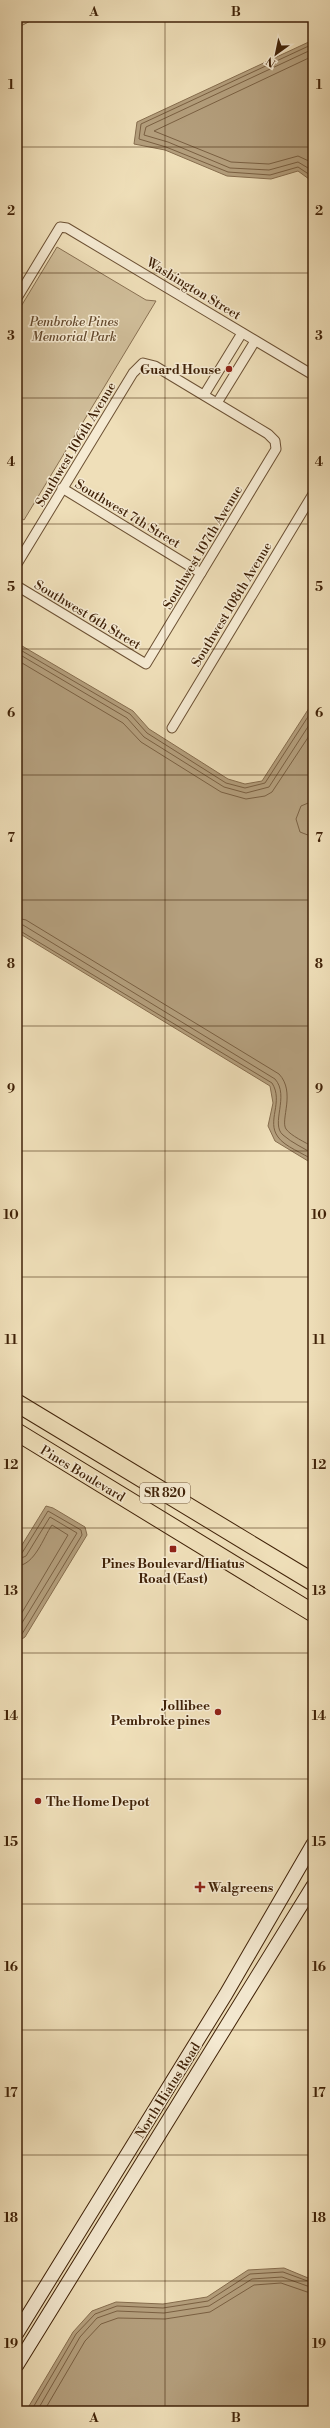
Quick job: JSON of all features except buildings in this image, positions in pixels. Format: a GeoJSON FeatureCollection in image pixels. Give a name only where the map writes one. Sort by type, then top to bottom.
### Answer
{"type":"FeatureCollection","features":[{"type":"Feature","properties":{"kind":"highway","name":"Pines Boulevard"},"geometry":{"type":"LineString","coordinates":[[17,1403],[313,1582]]}},
{"type":"Feature","properties":{"kind":"highway","name":"Pines Boulevard"},"geometry":{"type":"LineString","coordinates":[[17,1432],[313,1613]]}},
{"type":"Feature","properties":{"kind":"main road","name":"North Hiatus Road"},"geometry":{"type":"LineString","coordinates":[[17,2333],[226,1994],[313,1844]]}},
{"type":"Feature","properties":{"kind":"main road","name":"North Hiatus Road"},"geometry":{"type":"LineString","coordinates":[[17,2365],[313,1886]]}},
{"type":"Feature","properties":{"kind":"main road"},"geometry":{"type":"LineString","coordinates":[[17,2353],[46,2305],[48,2297],[47,2284]]}},
{"type":"Feature","properties":{"kind":"street","name":"Washington Street"},"geometry":{"type":"LineString","coordinates":[[17,298],[60,227],[75,230],[313,375]]}},
{"type":"Feature","properties":{"kind":"street"},"geometry":{"type":"LineString","coordinates":[[242,333],[204,395],[217,403],[255,341]]}},
{"type":"Feature","properties":{"kind":"street","name":"Southwest 106th Avenue"},"geometry":{"type":"LineString","coordinates":[[17,564],[62,488],[138,366],[146,362],[204,395]]}},
{"type":"Feature","properties":{"kind":"street"},"geometry":{"type":"LineString","coordinates":[[219,371],[231,379]]}},
{"type":"Feature","properties":{"kind":"street","name":"Southwest 107th Avenue"},"geometry":{"type":"LineString","coordinates":[[146,664],[276,449],[275,441],[217,403]]}},
{"type":"Feature","properties":{"kind":"street","name":"Southwest 7th Street"},"geometry":{"type":"LineString","coordinates":[[62,488],[201,573]]}},
{"type":"Feature","properties":{"kind":"street","name":"Southwest 108th Avenue"},"geometry":{"type":"LineString","coordinates":[[172,728],[313,494]]}},
{"type":"Feature","properties":{"kind":"street","name":"Southwest 6th Street"},"geometry":{"type":"LineString","coordinates":[[17,586],[146,664]]}},
{"type":"Feature","properties":{"kind":"green space"},"geometry":{"type":"Polygon","coordinates":[[[17,17],[38,17],[17,28],[17,17]]]}},
{"type":"Feature","properties":{"kind":"green space","name":"Pembroke Pines Memorial Park"},"geometry":{"type":"Polygon","coordinates":[[[57,247],[146,300],[156,301],[24,520],[17,516],[17,313],[57,247]]]}},
{"type":"Feature","properties":{"kind":"water"},"geometry":{"type":"Polygon","coordinates":[[[313,40],[313,182],[298,171],[271,179],[227,176],[165,150],[134,144],[137,122],[313,40]]]}},
{"type":"Feature","properties":{"kind":"water"},"geometry":{"type":"Polygon","coordinates":[[[17,643],[133,711],[149,729],[228,779],[245,784],[262,781],[313,702],[313,810],[311,819],[313,830],[313,1164],[275,1141],[268,1126],[273,1103],[270,1086],[17,932],[17,643]]]}},
{"type":"Feature","properties":{"kind":"water"},"geometry":{"type":"Polygon","coordinates":[[[46,1506],[53,1508],[85,1527],[87,1535],[25,1637],[17,1642],[17,1553],[46,1506]]]}},
{"type":"Feature","properties":{"kind":"water"},"geometry":{"type":"Polygon","coordinates":[[[284,2268],[313,2280],[313,2411],[26,2411],[73,2332],[92,2311],[116,2302],[163,2304],[207,2297],[248,2270],[284,2268]]]}},
{"type":"Feature","properties":{"kind":"place","name":"Guard House"},"geometry":{"type":"Point","coordinates":[229,369]}},
{"type":"Feature","properties":{"kind":"place","name":"Pines Boulevard/Hiatus Road (East)"},"geometry":{"type":"Point","coordinates":[173,1549]}},
{"type":"Feature","properties":{"kind":"place","name":"Jollibee Pembroke pines"},"geometry":{"type":"Point","coordinates":[218,1712]}},
{"type":"Feature","properties":{"kind":"place","name":"The Home Depot"},"geometry":{"type":"Point","coordinates":[38,1801]}},
{"type":"Feature","properties":{"kind":"place","name":"Walgreens"},"geometry":{"type":"Point","coordinates":[200,1887]}}]}
